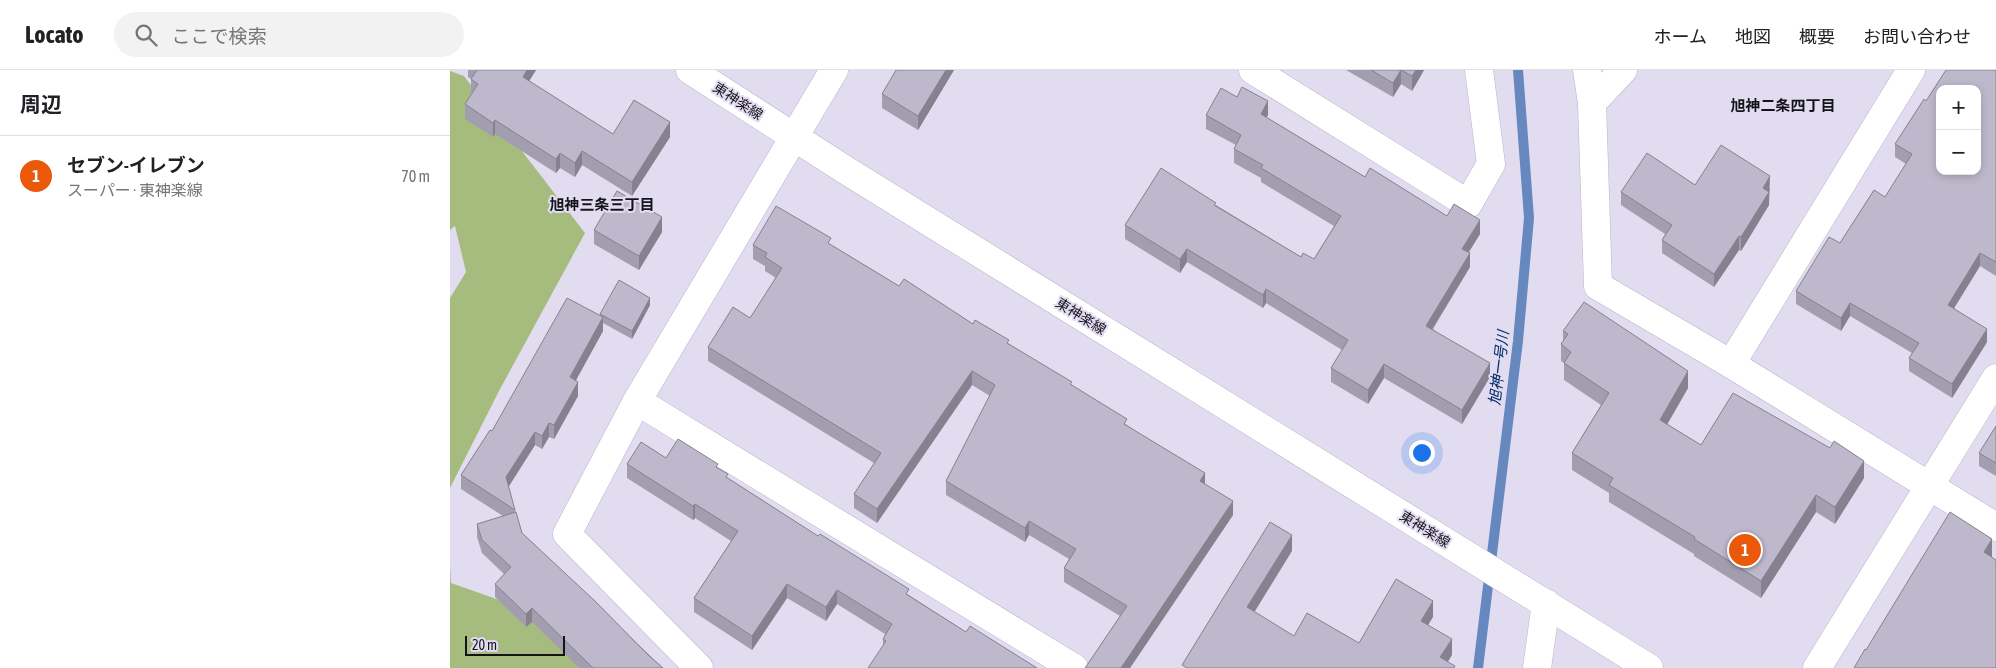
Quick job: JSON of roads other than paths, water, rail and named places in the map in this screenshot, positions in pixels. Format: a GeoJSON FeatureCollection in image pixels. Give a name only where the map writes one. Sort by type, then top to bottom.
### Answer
{"type":"FeatureCollection","features":[{"type":"Feature","properties":{"kind":"street","name":"東神楽線"},"geometry":{"type":"LineString","coordinates":[[690,70],[794,137],[1546,603]]}},
{"type":"Feature","properties":{"kind":"street"},"geometry":{"type":"LineString","coordinates":[[699,668],[566,534],[637,401],[834,70]]}},
{"type":"Feature","properties":{"kind":"street"},"geometry":{"type":"LineString","coordinates":[[1253,70],[1468,204],[1491,164],[1479,70]]}},
{"type":"Feature","properties":{"kind":"street"},"geometry":{"type":"LineString","coordinates":[[1587,70],[1592,103],[1598,286],[1731,364],[1996,527]]}},
{"type":"Feature","properties":{"kind":"street"},"geometry":{"type":"LineString","coordinates":[[1592,103],[1623,70]]}},
{"type":"Feature","properties":{"kind":"street"},"geometry":{"type":"LineString","coordinates":[[1731,364],[1911,70]]}},
{"type":"Feature","properties":{"kind":"street"},"geometry":{"type":"LineString","coordinates":[[1817,668],[1996,378]]}},
{"type":"Feature","properties":{"kind":"street"},"geometry":{"type":"LineString","coordinates":[[637,401],[1074,668]]}},
{"type":"Feature","properties":{"kind":"street"},"geometry":{"type":"LineString","coordinates":[[1537,668],[1546,603],[1649,668]]}},
{"type":"Feature","properties":{"kind":"waterway","name":"旭神一号川"},"geometry":{"type":"LineString","coordinates":[[1478,668],[1518,341],[1529,218],[1518,70]]}},
{"type":"Feature","properties":{"kind":"place","name":"セブン-イレブン"},"geometry":{"type":"Point","coordinates":[1745,550]}},
{"type":"Feature","properties":{"kind":"district","name":"旭神二条四丁目"},"geometry":{"type":"Point","coordinates":[1783,106]}},
{"type":"Feature","properties":{"kind":"district","name":"旭神三条三丁目"},"geometry":{"type":"Point","coordinates":[602,205]}}]}
